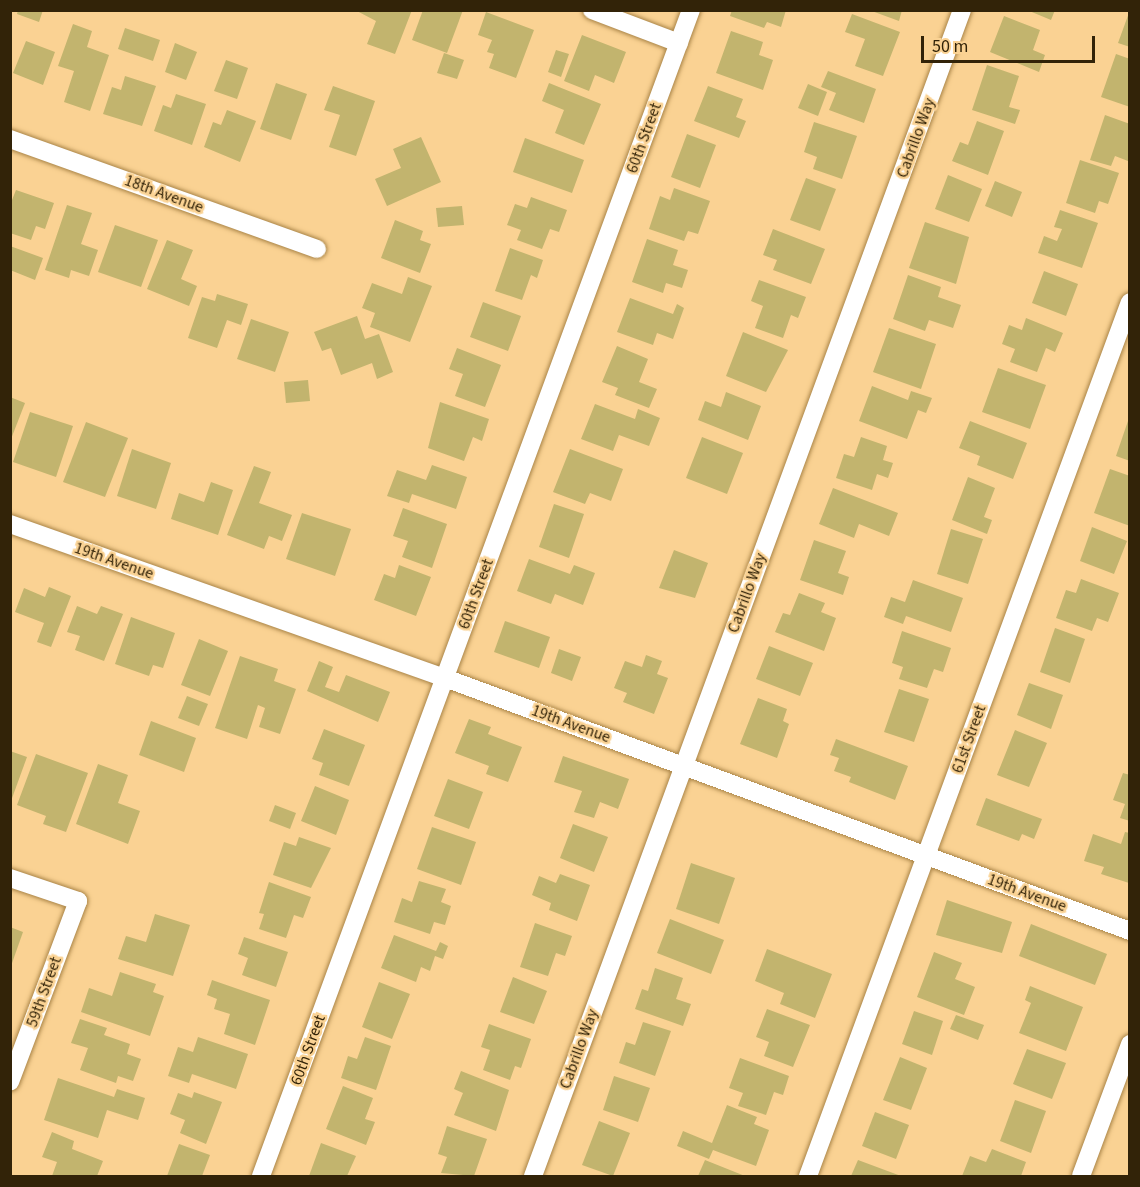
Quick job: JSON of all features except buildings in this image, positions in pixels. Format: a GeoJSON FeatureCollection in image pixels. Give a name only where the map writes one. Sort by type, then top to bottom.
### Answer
{"type":"FeatureCollection","features":[{"type":"Feature","properties":{"kind":"street"},"geometry":{"type":"LineString","coordinates":[[592,10],[679,43]]}},
{"type":"Feature","properties":{"kind":"street","name":"60th Street"},"geometry":{"type":"LineString","coordinates":[[261,1176],[691,10]]}},
{"type":"Feature","properties":{"kind":"street","name":"Cabrillo Way"},"geometry":{"type":"LineString","coordinates":[[532,1176],[962,10]]}},
{"type":"Feature","properties":{"kind":"street","name":"18th Avenue"},"geometry":{"type":"LineString","coordinates":[[10,139],[317,249]]}},
{"type":"Feature","properties":{"kind":"street","name":"61st Street"},"geometry":{"type":"LineString","coordinates":[[808,1176],[1130,302]]}},
{"type":"Feature","properties":{"kind":"street","name":"19th Avenue"},"geometry":{"type":"LineString","coordinates":[[10,524],[445,678],[1130,931]]}},
{"type":"Feature","properties":{"kind":"street","name":"59th Street"},"geometry":{"type":"LineString","coordinates":[[10,878],[78,901],[10,1082]]}},
{"type":"Feature","properties":{"kind":"street"},"geometry":{"type":"LineString","coordinates":[[1081,1176],[1130,1044]]}}]}
